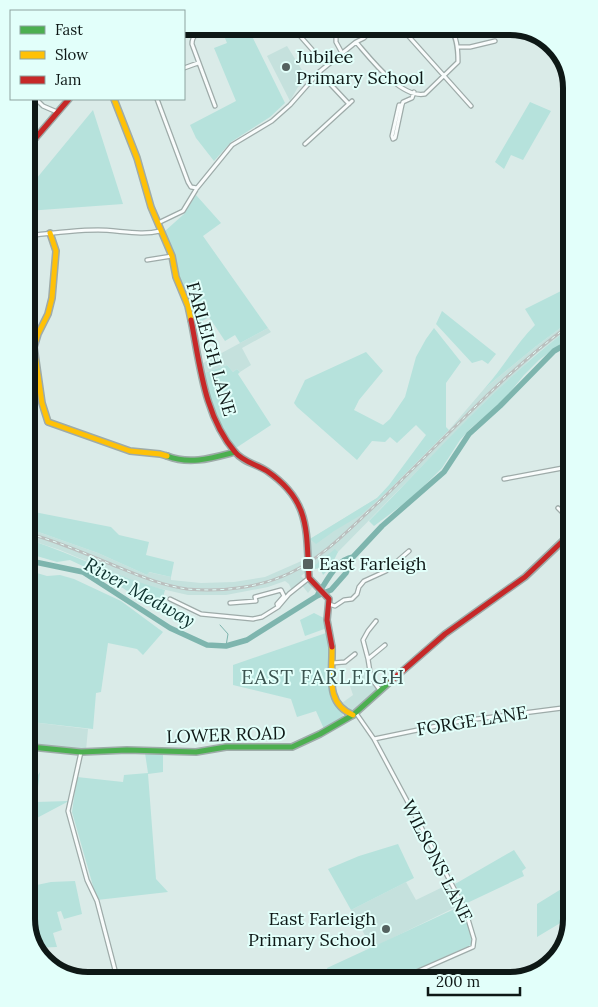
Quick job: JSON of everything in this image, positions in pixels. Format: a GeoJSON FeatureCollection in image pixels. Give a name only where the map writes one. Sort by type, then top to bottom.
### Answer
{"type":"FeatureCollection","features":[{"type":"Feature","properties":{"kind":"street"},"geometry":{"type":"LineString","coordinates":[[195,35],[192,40],[198,63],[215,106]]}},
{"type":"Feature","properties":{"kind":"street"},"geometry":{"type":"LineString","coordinates":[[302,35],[301,37],[316,54]]}},
{"type":"Feature","properties":{"kind":"street"},"geometry":{"type":"LineString","coordinates":[[336,35],[336,42],[342,53]]}},
{"type":"Feature","properties":{"kind":"street"},"geometry":{"type":"LineString","coordinates":[[157,223],[183,211],[197,188],[232,145],[272,121],[290,105],[319,72],[367,35]]}},
{"type":"Feature","properties":{"kind":"street"},"geometry":{"type":"LineString","coordinates":[[408,35],[471,106]]}},
{"type":"Feature","properties":{"kind":"street"},"geometry":{"type":"LineString","coordinates":[[356,42],[394,83],[419,95],[425,94],[443,74],[458,62],[458,47],[454,35]]}},
{"type":"Feature","properties":{"kind":"street"},"geometry":{"type":"LineString","coordinates":[[458,47],[470,47],[496,41]]}},
{"type":"Feature","properties":{"kind":"street"},"geometry":{"type":"LineString","coordinates":[[185,68],[198,63]]}},
{"type":"Feature","properties":{"kind":"street"},"geometry":{"type":"LineString","coordinates":[[305,144],[311,142],[350,102],[319,72]]}},
{"type":"Feature","properties":{"kind":"street"},"geometry":{"type":"LineString","coordinates":[[402,105],[400,120],[395,138],[393,139],[392,136],[399,105],[412,98],[414,92]]}},
{"type":"Feature","properties":{"kind":"street"},"geometry":{"type":"LineString","coordinates":[[37,100],[43,106],[58,112]]}},
{"type":"Feature","properties":{"kind":"street"},"geometry":{"type":"LineString","coordinates":[[35,138],[68,100]]}},
{"type":"Feature","properties":{"kind":"street","name":"FARLEIGH LANE"},"geometry":{"type":"LineString","coordinates":[[114,100],[137,158],[148,198],[160,231],[172,256],[176,277],[188,306],[208,402],[221,432],[234,452],[243,459],[267,471],[291,492],[299,504],[306,524],[309,578]]}},
{"type":"Feature","properties":{"kind":"street"},"geometry":{"type":"LineString","coordinates":[[157,100],[188,182],[192,187],[197,188]]}},
{"type":"Feature","properties":{"kind":"street"},"geometry":{"type":"LineString","coordinates":[[396,118],[400,120]]}},
{"type":"Feature","properties":{"kind":"street"},"geometry":{"type":"LineString","coordinates":[[35,235],[74,230],[151,234],[160,231]]}},
{"type":"Feature","properties":{"kind":"street"},"geometry":{"type":"LineString","coordinates":[[35,343],[48,314],[52,298],[56,250],[50,233]]}},
{"type":"Feature","properties":{"kind":"street"},"geometry":{"type":"LineString","coordinates":[[148,260],[172,256]]}},
{"type":"Feature","properties":{"kind":"street"},"geometry":{"type":"LineString","coordinates":[[35,353],[42,403],[48,422],[54,425],[130,451],[160,454],[177,460],[203,460],[234,452]]}},
{"type":"Feature","properties":{"kind":"street"},"geometry":{"type":"LineString","coordinates":[[504,479],[563,468]]}},
{"type":"Feature","properties":{"kind":"street"},"geometry":{"type":"LineString","coordinates":[[558,508],[563,513]]}},
{"type":"Feature","properties":{"kind":"street","name":"LOWER ROAD"},"geometry":{"type":"LineString","coordinates":[[35,747],[81,752],[127,750],[196,752],[226,747],[288,748],[320,734],[355,714],[380,690],[446,634],[525,577],[563,541]]}},
{"type":"Feature","properties":{"kind":"street"},"geometry":{"type":"LineString","coordinates":[[170,600],[201,614],[253,619],[262,617],[278,606],[290,593],[309,578],[329,603],[335,606],[344,600],[352,600],[364,581],[386,571],[409,551]]}},
{"type":"Feature","properties":{"kind":"street"},"geometry":{"type":"LineString","coordinates":[[230,603],[256,601],[255,597],[282,590],[284,596],[277,604],[278,606]]}},
{"type":"Feature","properties":{"kind":"street"},"geometry":{"type":"LineString","coordinates":[[329,603],[326,618],[333,642],[332,687],[344,711],[344,721]]}},
{"type":"Feature","properties":{"kind":"street"},"geometry":{"type":"LineString","coordinates":[[376,621],[368,630],[363,640],[371,678],[380,690]]}},
{"type":"Feature","properties":{"kind":"street"},"geometry":{"type":"LineString","coordinates":[[368,659],[385,645]]}},
{"type":"Feature","properties":{"kind":"street"},"geometry":{"type":"LineString","coordinates":[[380,650],[384,653]]}},
{"type":"Feature","properties":{"kind":"street"},"geometry":{"type":"LineString","coordinates":[[332,663],[345,662],[354,657]]}},
{"type":"Feature","properties":{"kind":"street","name":"FORGE LANE"},"geometry":{"type":"LineString","coordinates":[[374,739],[461,721],[563,708]]}},
{"type":"Feature","properties":{"kind":"street"},"geometry":{"type":"LineString","coordinates":[[344,711],[355,714],[374,739]]}},
{"type":"Feature","properties":{"kind":"street","name":"WILSONS LANE"},"geometry":{"type":"LineString","coordinates":[[374,739],[465,909],[475,944],[473,947],[415,972]]}},
{"type":"Feature","properties":{"kind":"street"},"geometry":{"type":"LineString","coordinates":[[81,752],[68,811],[87,880],[97,901],[116,972]]}},
{"type":"Feature","properties":{"kind":"shaded area"},"geometry":{"type":"Polygon","coordinates":[[[224,35],[251,35],[285,103],[270,117],[231,142],[214,161],[196,138],[190,125],[236,101],[214,48],[227,43],[224,35]]]}},
{"type":"Feature","properties":{"kind":"shaded area","name":"Jubilee Primary School"},"geometry":{"type":"Polygon","coordinates":[[[287,46],[307,78],[298,87],[290,101],[267,56],[287,46]]]}},
{"type":"Feature","properties":{"kind":"shaded area"},"geometry":{"type":"Polygon","coordinates":[[[530,102],[551,111],[523,160],[511,155],[504,169],[495,162],[530,102]]]}},
{"type":"Feature","properties":{"kind":"shaded area"},"geometry":{"type":"Polygon","coordinates":[[[93,110],[123,204],[35,210],[35,180],[93,110]]]}},
{"type":"Feature","properties":{"kind":"shaded area"},"geometry":{"type":"Polygon","coordinates":[[[196,195],[221,223],[203,236],[268,328],[240,343],[235,335],[225,341],[209,317],[195,325],[175,256],[165,231],[184,214],[196,195]]]}},
{"type":"Feature","properties":{"kind":"shaded area"},"geometry":{"type":"Polygon","coordinates":[[[563,290],[563,326],[484,389],[521,340],[535,325],[525,309],[563,290]]]}},
{"type":"Feature","properties":{"kind":"shaded area"},"geometry":{"type":"Polygon","coordinates":[[[442,311],[496,354],[488,364],[482,360],[472,363],[436,324],[442,311]]]}},
{"type":"Feature","properties":{"kind":"shaded area"},"geometry":{"type":"Polygon","coordinates":[[[563,326],[563,333],[536,354],[483,404],[338,552],[321,568],[314,569],[310,567],[310,539],[377,498],[394,485],[449,430],[484,389],[563,326]]]}},
{"type":"Feature","properties":{"kind":"shaded area"},"geometry":{"type":"Polygon","coordinates":[[[268,328],[271,332],[242,348],[251,365],[240,372],[237,369],[233,372],[227,365],[204,373],[203,363],[268,328]]]}},
{"type":"Feature","properties":{"kind":"shaded area"},"geometry":{"type":"Polygon","coordinates":[[[434,328],[461,362],[446,383],[446,427],[449,430],[361,515],[316,544],[310,539],[377,498],[426,435],[416,425],[397,443],[390,437],[385,442],[372,441],[357,460],[294,403],[305,380],[366,352],[383,371],[359,400],[354,410],[383,425],[390,419],[405,397],[416,357],[434,328]]]}},
{"type":"Feature","properties":{"kind":"shaded area"},"geometry":{"type":"Polygon","coordinates":[[[563,333],[563,342],[539,360],[501,403],[471,428],[460,440],[442,468],[406,502],[374,526],[369,521],[489,398],[563,333]]]}},
{"type":"Feature","properties":{"kind":"shaded area"},"geometry":{"type":"Polygon","coordinates":[[[227,365],[233,372],[237,369],[240,372],[238,374],[271,425],[236,448],[222,427],[209,396],[204,373],[227,365]]]}},
{"type":"Feature","properties":{"kind":"shaded area"},"geometry":{"type":"Polygon","coordinates":[[[35,512],[111,527],[119,535],[149,542],[146,555],[174,562],[171,577],[149,572],[147,575],[98,553],[35,531],[35,512]]]}},
{"type":"Feature","properties":{"kind":"shaded area"},"geometry":{"type":"Polygon","coordinates":[[[35,531],[98,553],[147,575],[148,572],[171,577],[171,580],[201,583],[234,582],[265,577],[306,559],[307,571],[301,576],[314,585],[308,593],[301,584],[292,591],[289,584],[285,581],[268,587],[226,595],[188,595],[144,585],[35,542],[35,531]]]}},
{"type":"Feature","properties":{"kind":"shaded area"},"geometry":{"type":"Polygon","coordinates":[[[35,542],[131,579],[165,590],[159,612],[106,577],[70,560],[57,562],[35,555],[35,542]]]}},
{"type":"Feature","properties":{"kind":"shaded area"},"geometry":{"type":"Polygon","coordinates":[[[335,549],[338,552],[330,568],[323,575],[320,568],[314,569],[314,566],[335,549]]]}},
{"type":"Feature","properties":{"kind":"shaded area"},"geometry":{"type":"Polygon","coordinates":[[[35,572],[47,576],[60,575],[74,579],[121,601],[163,632],[143,655],[137,649],[108,643],[101,692],[96,693],[93,729],[35,722],[35,572]]]}},
{"type":"Feature","properties":{"kind":"shaded area"},"geometry":{"type":"Polygon","coordinates":[[[314,613],[324,618],[327,628],[305,636],[300,620],[314,613]]]}},
{"type":"Feature","properties":{"kind":"shaded area"},"geometry":{"type":"Polygon","coordinates":[[[326,633],[330,644],[328,685],[343,715],[342,719],[324,729],[316,711],[297,717],[291,699],[233,685],[233,665],[326,633]]]}},
{"type":"Feature","properties":{"kind":"shaded area"},"geometry":{"type":"Polygon","coordinates":[[[368,669],[370,682],[377,689],[351,714],[345,710],[342,703],[353,695],[349,683],[368,669]]]}},
{"type":"Feature","properties":{"kind":"shaded area"},"geometry":{"type":"Polygon","coordinates":[[[35,722],[88,729],[86,750],[35,745],[35,722]]]}},
{"type":"Feature","properties":{"kind":"shaded area"},"geometry":{"type":"Polygon","coordinates":[[[145,753],[163,753],[163,772],[148,774],[156,879],[168,892],[97,900],[72,812],[77,777],[123,782],[124,775],[148,773],[145,753]]]}},
{"type":"Feature","properties":{"kind":"shaded area"},"geometry":{"type":"Polygon","coordinates":[[[40,772],[36,802],[69,801],[35,819],[35,780],[40,772]]]}},
{"type":"Feature","properties":{"kind":"shaded area"},"geometry":{"type":"Polygon","coordinates":[[[398,844],[414,878],[351,910],[328,869],[359,856],[398,844]]]}},
{"type":"Feature","properties":{"kind":"shaded area"},"geometry":{"type":"Polygon","coordinates":[[[514,850],[526,868],[522,871],[524,876],[465,904],[455,884],[514,850]]]}},
{"type":"Feature","properties":{"kind":"shaded area"},"geometry":{"type":"Polygon","coordinates":[[[75,881],[82,914],[64,919],[61,911],[57,912],[62,930],[53,933],[57,947],[43,948],[36,930],[35,885],[51,882],[75,881]]]}},
{"type":"Feature","properties":{"kind":"shaded area","name":"East Farleigh Primary School"},"geometry":{"type":"Polygon","coordinates":[[[406,882],[416,900],[449,884],[460,905],[372,948],[351,910],[406,882]]]}},
{"type":"Feature","properties":{"kind":"shaded area"},"geometry":{"type":"Polygon","coordinates":[[[563,888],[563,921],[537,937],[537,904],[563,888]]]}},
{"type":"Feature","properties":{"kind":"shaded area"},"geometry":{"type":"Polygon","coordinates":[[[461,906],[467,920],[471,945],[410,972],[328,972],[327,968],[461,906]]]}},
{"type":"Feature","properties":{"kind":"waterway","name":"River Medway"},"geometry":{"type":"LineString","coordinates":[[35,562],[83,572],[170,628],[207,645],[226,646],[247,640],[317,596],[331,590],[346,573],[353,557],[382,526],[444,472],[469,434],[500,406],[554,351],[563,346]]}},
{"type":"Feature","properties":{"kind":"waterway","name":"River Medway"},"geometry":{"type":"LineString","coordinates":[[318,594],[337,566],[353,557]]}},
{"type":"Feature","properties":{"kind":"waterway"},"geometry":{"type":"LineString","coordinates":[[220,625],[228,634],[226,646]]}},
{"type":"Feature","properties":{"kind":"railway"},"geometry":{"type":"LineString","coordinates":[[35,536],[146,578],[166,585],[187,589],[240,588],[278,578],[314,559],[337,541],[470,411],[517,368],[563,330]]}},
{"type":"Feature","properties":{"kind":"traffic: fast"},"geometry":{"type":"LineString","coordinates":[[167,456],[176,459],[193,460],[235,452]]}},
{"type":"Feature","properties":{"kind":"traffic: fast"},"geometry":{"type":"LineString","coordinates":[[35,747],[81,752],[127,750],[196,752],[226,747],[292,747],[353,715],[391,681]]}},
{"type":"Feature","properties":{"kind":"traffic: slow"},"geometry":{"type":"LineString","coordinates":[[114,100],[137,158],[151,207],[172,256],[176,277],[188,306],[191,320]]}},
{"type":"Feature","properties":{"kind":"traffic: slow"},"geometry":{"type":"LineString","coordinates":[[35,344],[48,314],[52,298],[56,251],[50,233]]}},
{"type":"Feature","properties":{"kind":"traffic: slow"},"geometry":{"type":"LineString","coordinates":[[35,354],[42,403],[48,422],[130,451],[167,456]]}},
{"type":"Feature","properties":{"kind":"traffic: slow"},"geometry":{"type":"LineString","coordinates":[[332,647],[331,677],[334,695],[344,710],[353,715]]}},
{"type":"Feature","properties":{"kind":"traffic: jam"},"geometry":{"type":"LineString","coordinates":[[35,139],[68,100]]}},
{"type":"Feature","properties":{"kind":"traffic: jam"},"geometry":{"type":"LineString","coordinates":[[191,320],[205,389],[216,422],[225,438],[238,455],[267,471],[281,482],[292,494],[299,506],[306,531],[309,578],[329,599],[327,620],[332,647]]}},
{"type":"Feature","properties":{"kind":"traffic: jam"},"geometry":{"type":"LineString","coordinates":[[391,681],[445,634],[525,577],[563,541]]}},
{"type":"Feature","properties":{"kind":"place","name":"Jubilee Primary School"},"geometry":{"type":"Point","coordinates":[286,67]}},
{"type":"Feature","properties":{"kind":"place","name":"East Farleigh"},"geometry":{"type":"Point","coordinates":[308,564]}},
{"type":"Feature","properties":{"kind":"place","name":"East Farleigh Primary School"},"geometry":{"type":"Point","coordinates":[386,929]}},
{"type":"Feature","properties":{"kind":"district","name":"EAST FARLEIGH"},"geometry":{"type":"Point","coordinates":[323,677]}}]}
